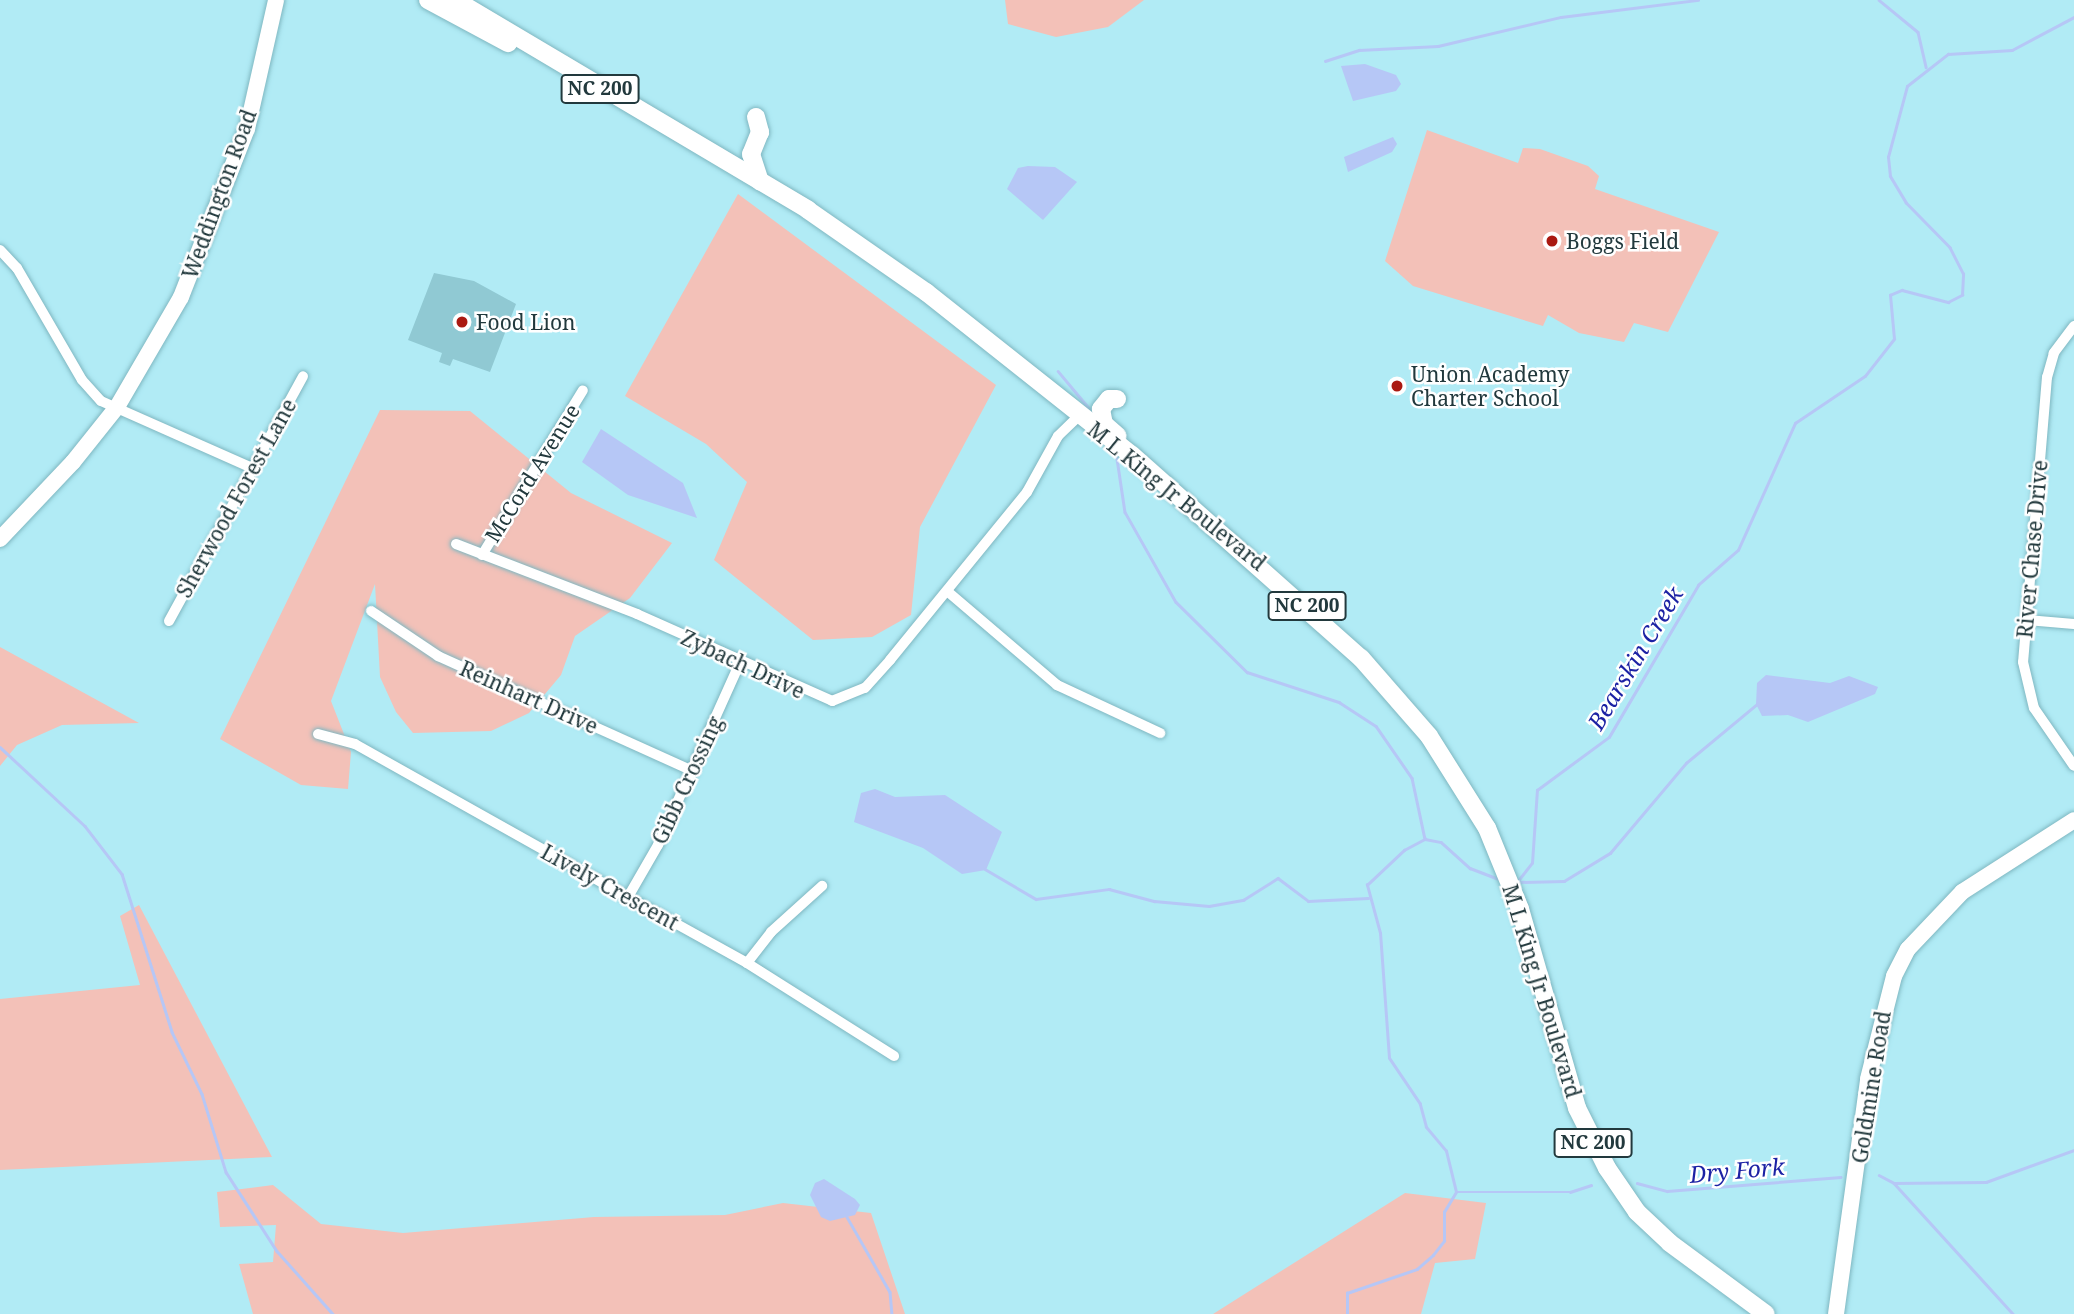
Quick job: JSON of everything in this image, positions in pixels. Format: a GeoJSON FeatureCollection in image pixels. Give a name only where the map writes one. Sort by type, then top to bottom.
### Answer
{"type":"FeatureCollection","features":[{"type":"Feature","properties":{"kind":"main road","name":"Weddington Road"},"geometry":{"type":"LineString","coordinates":[[0,539],[74,462],[117,407],[154,348],[209,234],[247,129],[276,0]]}},
{"type":"Feature","properties":{"kind":"main road","name":"M L King Jr Boulevard"},"geometry":{"type":"LineString","coordinates":[[428,0],[520,50],[534,50]]}},
{"type":"Feature","properties":{"kind":"main road","name":"M L King Jr Boulevard"},"geometry":{"type":"LineString","coordinates":[[455,0],[526,40],[534,50],[760,182],[926,292],[1277,578],[1385,683],[1459,780],[1487,828],[1520,908],[1570,1087],[1607,1168],[1637,1212],[1670,1243],[1766,1314]]}},
{"type":"Feature","properties":{"kind":"main road"},"geometry":{"type":"LineString","coordinates":[[756,117],[760,132],[751,154],[760,182]]}},
{"type":"Feature","properties":{"kind":"main road"},"geometry":{"type":"LineString","coordinates":[[1117,399],[1109,399],[1101,410],[1104,424],[1251,549],[1277,578]]}},
{"type":"Feature","properties":{"kind":"main road","name":"Goldmine Road"},"geometry":{"type":"LineString","coordinates":[[1836,1314],[1868,1079],[1894,976],[1916,939],[1962,892],[2074,820]]}},
{"type":"Feature","properties":{"kind":"street"},"geometry":{"type":"LineString","coordinates":[[0,250],[17,268],[82,380],[101,401],[252,468]]}},
{"type":"Feature","properties":{"kind":"street","name":"River Chase Drive"},"geometry":{"type":"LineString","coordinates":[[2074,326],[2054,353],[2047,377],[2027,620],[2025,685],[2034,708],[2074,766]]}},
{"type":"Feature","properties":{"kind":"street","name":"Sherwood Forest Lane"},"geometry":{"type":"LineString","coordinates":[[169,621],[303,376]]}},
{"type":"Feature","properties":{"kind":"street","name":"McCord Avenue"},"geometry":{"type":"LineString","coordinates":[[482,555],[583,390]]}},
{"type":"Feature","properties":{"kind":"street","name":"Zybach Drive"},"geometry":{"type":"LineString","coordinates":[[456,544],[741,660],[832,701],[865,688],[1027,492],[1058,436],[1079,416]]}},
{"type":"Feature","properties":{"kind":"street"},"geometry":{"type":"LineString","coordinates":[[947,591],[1057,685],[1160,733]]}},
{"type":"Feature","properties":{"kind":"street","name":"Reinhart Drive"},"geometry":{"type":"LineString","coordinates":[[371,611],[438,656],[693,771]]}},
{"type":"Feature","properties":{"kind":"street"},"geometry":{"type":"LineString","coordinates":[[2027,620],[2074,624]]}},
{"type":"Feature","properties":{"kind":"street","name":"Gibb Crossing"},"geometry":{"type":"LineString","coordinates":[[628,897],[693,771],[741,660]]}},
{"type":"Feature","properties":{"kind":"street","name":"Lively Crescent"},"geometry":{"type":"LineString","coordinates":[[318,734],[355,744],[747,963],[894,1056]]}},
{"type":"Feature","properties":{"kind":"street"},"geometry":{"type":"LineString","coordinates":[[747,963],[771,932],[822,886]]}},
{"type":"Feature","properties":{"kind":"shaded area"},"geometry":{"type":"Polygon","coordinates":[[[1005,0],[1144,0],[1108,27],[1056,37],[1008,24],[1005,0]]]}},
{"type":"Feature","properties":{"kind":"shaded area","name":"Boggs Field"},"geometry":{"type":"Polygon","coordinates":[[[1427,130],[1518,163],[1523,148],[1540,149],[1588,166],[1599,176],[1595,189],[1719,232],[1668,332],[1634,323],[1624,342],[1579,333],[1548,315],[1543,326],[1413,286],[1385,261],[1427,130]]]}},
{"type":"Feature","properties":{"kind":"shaded area"},"geometry":{"type":"Polygon","coordinates":[[[738,194],[996,385],[920,527],[911,615],[872,637],[813,640],[714,560],[747,482],[706,444],[625,396],[738,194]]]}},
{"type":"Feature","properties":{"kind":"shaded area"},"geometry":{"type":"Polygon","coordinates":[[[380,410],[470,411],[571,493],[672,543],[630,598],[575,636],[561,675],[529,713],[491,731],[413,733],[396,712],[380,677],[375,584],[331,701],[351,752],[348,789],[301,785],[220,739],[380,410]]]}},
{"type":"Feature","properties":{"kind":"shaded area"},"geometry":{"type":"Polygon","coordinates":[[[0,647],[139,723],[62,725],[17,745],[0,766],[0,647]]]}},
{"type":"Feature","properties":{"kind":"shaded area"},"geometry":{"type":"Polygon","coordinates":[[[139,905],[272,1157],[0,1170],[0,999],[140,985],[120,916],[139,905]]]}},
{"type":"Feature","properties":{"kind":"shaded area"},"geometry":{"type":"Polygon","coordinates":[[[273,1185],[321,1224],[403,1233],[594,1217],[725,1215],[783,1203],[871,1213],[905,1314],[253,1314],[239,1264],[273,1262],[276,1225],[220,1227],[217,1192],[273,1185]]]}},
{"type":"Feature","properties":{"kind":"shaded area"},"geometry":{"type":"Polygon","coordinates":[[[1405,1193],[1486,1203],[1475,1259],[1435,1263],[1421,1314],[1213,1314],[1405,1193]]]}},
{"type":"Feature","properties":{"kind":"water"},"geometry":{"type":"Polygon","coordinates":[[[1365,64],[1396,75],[1401,84],[1396,91],[1353,101],[1341,66],[1365,64]]]}},
{"type":"Feature","properties":{"kind":"water"},"geometry":{"type":"Polygon","coordinates":[[[1393,137],[1397,144],[1392,152],[1348,172],[1344,157],[1393,137]]]}},
{"type":"Feature","properties":{"kind":"water"},"geometry":{"type":"Polygon","coordinates":[[[1055,167],[1077,182],[1043,220],[1007,189],[1018,168],[1055,167]]]}},
{"type":"Feature","properties":{"kind":"water"},"geometry":{"type":"Polygon","coordinates":[[[601,429],[683,483],[697,518],[628,495],[582,462],[601,429]]]}},
{"type":"Feature","properties":{"kind":"water"},"geometry":{"type":"Polygon","coordinates":[[[1766,675],[1830,683],[1849,676],[1878,687],[1875,694],[1808,722],[1788,715],[1762,716],[1756,704],[1757,683],[1766,675]]]}},
{"type":"Feature","properties":{"kind":"water"},"geometry":{"type":"Polygon","coordinates":[[[875,789],[895,797],[945,795],[1002,832],[986,870],[962,874],[923,848],[854,822],[861,793],[875,789]]]}},
{"type":"Feature","properties":{"kind":"water"},"geometry":{"type":"Polygon","coordinates":[[[824,1179],[855,1199],[860,1205],[855,1215],[830,1221],[821,1217],[810,1195],[815,1183],[824,1179]]]}},
{"type":"Feature","properties":{"kind":"building","name":"Food Lion"},"geometry":{"type":"Polygon","coordinates":[[[434,273],[474,281],[516,304],[490,372],[453,359],[450,366],[439,362],[442,353],[408,340],[434,273]]]}},
{"type":"Feature","properties":{"kind":"waterway"},"geometry":{"type":"LineString","coordinates":[[1325,61],[1359,50],[1438,46],[1561,17],[1698,0]]}},
{"type":"Feature","properties":{"kind":"waterway"},"geometry":{"type":"LineString","coordinates":[[1879,0],[1918,32],[1926,67]]}},
{"type":"Feature","properties":{"kind":"waterway","name":"Bearskin Creek"},"geometry":{"type":"LineString","coordinates":[[1517,882],[1532,863],[1537,790],[1609,737],[1698,585],[1738,550],[1795,423],[1865,376],[1894,339],[1890,295],[1902,290],[1948,302],[1962,295],[1963,274],[1950,248],[1906,203],[1890,176],[1888,157],[1907,86],[1948,54],[2012,50],[2074,17]]}},
{"type":"Feature","properties":{"kind":"waterway"},"geometry":{"type":"LineString","coordinates":[[1058,371],[1094,414]]}},
{"type":"Feature","properties":{"kind":"waterway"},"geometry":{"type":"LineString","coordinates":[[1116,452],[1125,512],[1176,602],[1247,672],[1339,702],[1376,726],[1412,778],[1425,839]]}},
{"type":"Feature","properties":{"kind":"waterway"},"geometry":{"type":"LineString","coordinates":[[1518,882],[1564,881],[1610,853],[1686,763],[1757,704]]}},
{"type":"Feature","properties":{"kind":"waterway"},"geometry":{"type":"LineString","coordinates":[[0,747],[85,826],[122,874],[172,1032],[202,1094],[226,1172],[277,1251],[333,1314]]}},
{"type":"Feature","properties":{"kind":"waterway","name":"Bearskin Creek"},"geometry":{"type":"LineString","coordinates":[[1347,1314],[1347,1293],[1417,1269],[1433,1255],[1444,1241],[1444,1212],[1456,1192],[1446,1151],[1426,1127],[1420,1104],[1389,1058],[1380,933],[1367,885],[1404,850],[1425,839],[1441,842],[1470,868],[1501,880]]}},
{"type":"Feature","properties":{"kind":"waterway"},"geometry":{"type":"LineString","coordinates":[[985,869],[1036,899],[1109,889],[1154,901],[1209,906],[1243,900],[1278,878],[1308,901],[1368,898]]}},
{"type":"Feature","properties":{"kind":"waterway","name":"Dry Fork"},"geometry":{"type":"LineString","coordinates":[[1879,1175],[1894,1183],[1986,1182],[2074,1150]]}},
{"type":"Feature","properties":{"kind":"waterway","name":"Dry Fork"},"geometry":{"type":"LineString","coordinates":[[1637,1183],[1667,1191],[1840,1177]]}},
{"type":"Feature","properties":{"kind":"waterway"},"geometry":{"type":"LineString","coordinates":[[1894,1183],[2013,1314]]}},
{"type":"Feature","properties":{"kind":"waterway","name":"Dry Fork"},"geometry":{"type":"LineString","coordinates":[[1456,1192],[1570,1192],[1591,1185]]}},
{"type":"Feature","properties":{"kind":"waterway"},"geometry":{"type":"LineString","coordinates":[[847,1217],[890,1292],[892,1314]]}},
{"type":"Feature","properties":{"kind":"place","name":"Boggs Field"},"geometry":{"type":"Point","coordinates":[1552,241]}},
{"type":"Feature","properties":{"kind":"place","name":"Food Lion"},"geometry":{"type":"Point","coordinates":[462,322]}},
{"type":"Feature","properties":{"kind":"place","name":"Union Academy Charter School"},"geometry":{"type":"Point","coordinates":[1397,386]}}]}
